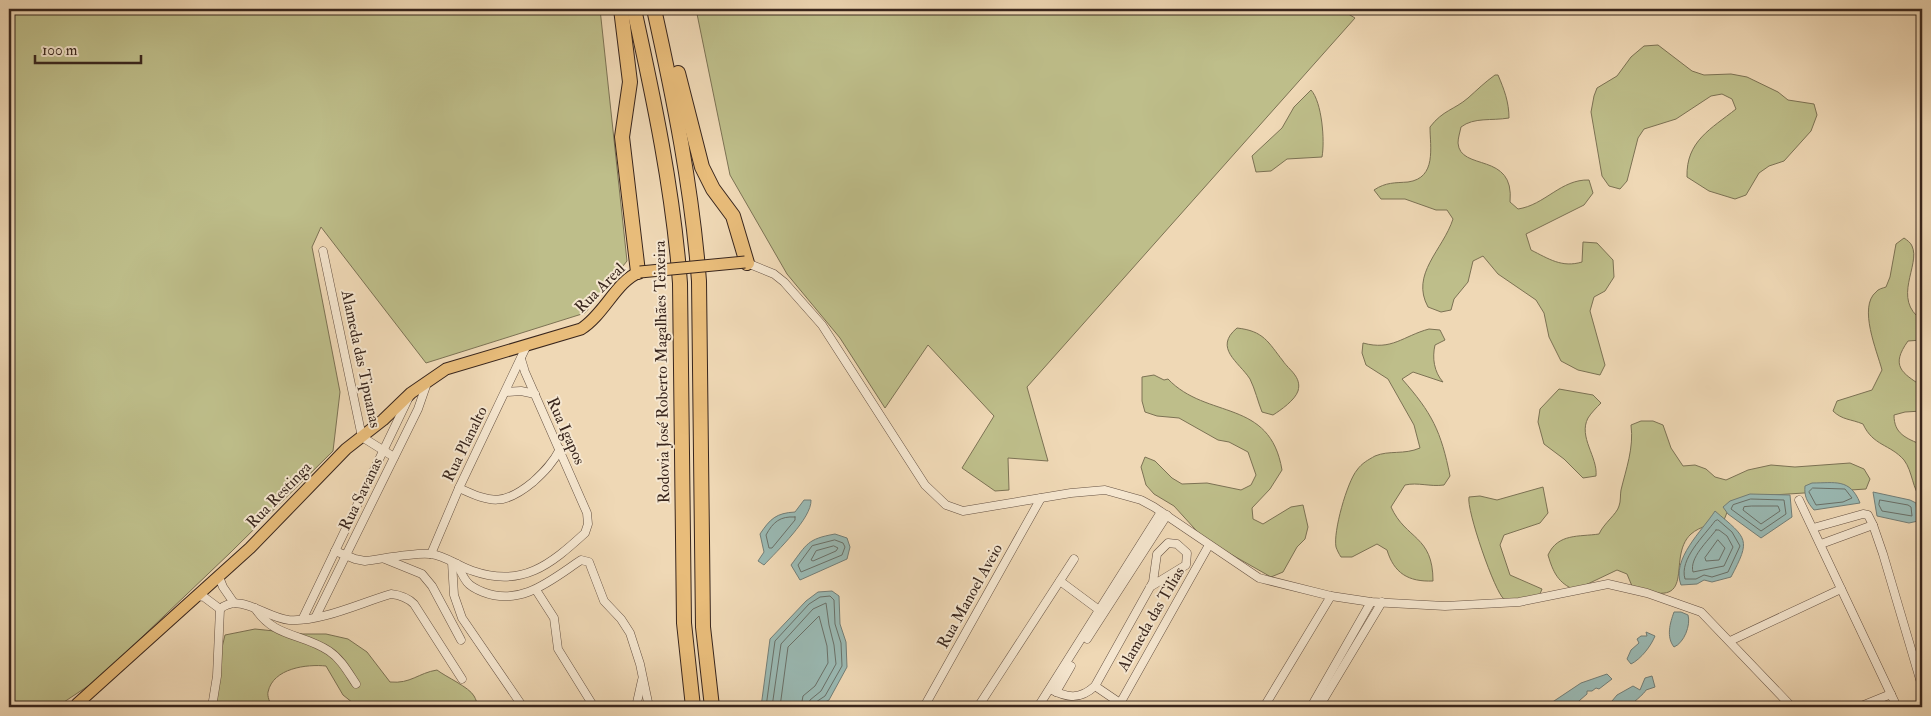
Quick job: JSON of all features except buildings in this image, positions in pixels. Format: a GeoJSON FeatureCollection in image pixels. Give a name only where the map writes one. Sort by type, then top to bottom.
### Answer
{"type":"FeatureCollection","features":[{"type":"Feature","properties":{"kind":"highway"},"geometry":{"type":"LineString","coordinates":[[621,9],[630,82],[622,137],[639,272]]}},
{"type":"Feature","properties":{"kind":"highway","name":"Rodovia José Roberto Magalhães Teixeira"},"geometry":{"type":"LineString","coordinates":[[634,9],[666,158],[677,236],[680,283],[684,623],[693,707]]}},
{"type":"Feature","properties":{"kind":"highway"},"geometry":{"type":"LineString","coordinates":[[654,9],[682,143],[696,233],[699,282],[703,627],[712,707]]}},
{"type":"Feature","properties":{"kind":"highway"},"geometry":{"type":"LineString","coordinates":[[659,9],[702,167],[712,189],[733,216],[739,232],[746,263]]}},
{"type":"Feature","properties":{"kind":"main road"},"geometry":{"type":"LineString","coordinates":[[639,272],[746,263]]}},
{"type":"Feature","properties":{"kind":"main road","name":"Rua Areal"},"geometry":{"type":"LineString","coordinates":[[526,347],[581,329],[593,321],[626,281],[639,272]]}},
{"type":"Feature","properties":{"kind":"main road","name":"Rua Restinga"},"geometry":{"type":"LineString","coordinates":[[77,706],[250,548],[346,449],[411,393],[446,369],[526,347]]}},
{"type":"Feature","properties":{"kind":"street","name":"Alameda das Tipuanas"},"geometry":{"type":"LineString","coordinates":[[324,251],[362,437],[394,457]]}},
{"type":"Feature","properties":{"kind":"street"},"geometry":{"type":"LineString","coordinates":[[746,263],[774,274],[784,282],[822,325],[924,485],[946,506],[963,511],[1105,490],[1141,500],[1258,578],[1331,596],[1371,602],[1445,606],[1519,602],[1608,584],[1694,608],[1709,619],[1730,640],[1792,707]]}},
{"type":"Feature","properties":{"kind":"street","name":"Rua Planalto"},"geometry":{"type":"LineString","coordinates":[[431,554],[459,488],[526,347]]}},
{"type":"Feature","properties":{"kind":"street","name":"Rua Igapos"},"geometry":{"type":"LineString","coordinates":[[454,563],[492,577],[511,577],[540,569],[585,533],[588,524],[587,513],[534,394],[521,359]]}},
{"type":"Feature","properties":{"kind":"street","name":"Rua Savanas"},"geometry":{"type":"LineString","coordinates":[[316,616],[418,409],[427,383]]}},
{"type":"Feature","properties":{"kind":"street"},"geometry":{"type":"LineString","coordinates":[[506,392],[521,391],[534,394]]}},
{"type":"Feature","properties":{"kind":"street","name":"Rua Savanas"},"geometry":{"type":"LineString","coordinates":[[303,618],[411,393]]}},
{"type":"Feature","properties":{"kind":"street"},"geometry":{"type":"LineString","coordinates":[[459,488],[482,498],[498,501],[509,499],[518,495],[547,469],[560,449]]}},
{"type":"Feature","properties":{"kind":"street","name":"Rua Manoel Aveio"},"geometry":{"type":"LineString","coordinates":[[924,707],[1041,498]]}},
{"type":"Feature","properties":{"kind":"street"},"geometry":{"type":"LineString","coordinates":[[1799,500],[1897,707]]}},
{"type":"Feature","properties":{"kind":"street"},"geometry":{"type":"LineString","coordinates":[[1053,691],[1100,610],[1164,514]]}},
{"type":"Feature","properties":{"kind":"street"},"geometry":{"type":"LineString","coordinates":[[1038,707],[1053,691],[1164,514]]}},
{"type":"Feature","properties":{"kind":"street"},"geometry":{"type":"LineString","coordinates":[[1813,528],[1863,514],[1868,515],[1883,554],[1922,686]]}},
{"type":"Feature","properties":{"kind":"street"},"geometry":{"type":"LineString","coordinates":[[1821,544],[1873,525]]}},
{"type":"Feature","properties":{"kind":"street"},"geometry":{"type":"LineString","coordinates":[[1053,691],[1071,698],[1080,696],[1095,686],[1150,587],[1156,574],[1157,554],[1160,549],[1168,543],[1181,546],[1187,553],[1186,565],[1150,587]]}},
{"type":"Feature","properties":{"kind":"street","name":"Alameda das Tilias"},"geometry":{"type":"LineString","coordinates":[[1119,705],[1209,545]]}},
{"type":"Feature","properties":{"kind":"street"},"geometry":{"type":"LineString","coordinates":[[335,551],[365,561],[431,554],[454,563],[467,582],[493,596],[526,594],[536,590],[581,560],[586,560],[604,602],[621,619],[630,633],[649,707]]}},
{"type":"Feature","properties":{"kind":"street"},"geometry":{"type":"LineString","coordinates":[[385,559],[422,574],[432,586],[461,640]]}},
{"type":"Feature","properties":{"kind":"street"},"geometry":{"type":"LineString","coordinates":[[978,707],[1074,559]]}},
{"type":"Feature","properties":{"kind":"street"},"geometry":{"type":"LineString","coordinates":[[454,563],[454,595],[462,618],[523,707]]}},
{"type":"Feature","properties":{"kind":"street"},"geometry":{"type":"LineString","coordinates":[[219,577],[223,587],[234,603]]}},
{"type":"Feature","properties":{"kind":"street"},"geometry":{"type":"LineString","coordinates":[[1060,582],[1100,610]]}},
{"type":"Feature","properties":{"kind":"street"},"geometry":{"type":"LineString","coordinates":[[1730,640],[1841,589]]}},
{"type":"Feature","properties":{"kind":"street"},"geometry":{"type":"LineString","coordinates":[[536,590],[554,618],[558,649],[594,707]]}},
{"type":"Feature","properties":{"kind":"street"},"geometry":{"type":"LineString","coordinates":[[212,707],[218,676],[220,610],[225,605],[234,603],[255,608],[274,617],[290,620],[338,612],[390,594],[407,598],[414,604],[462,679]]}},
{"type":"Feature","properties":{"kind":"street"},"geometry":{"type":"LineString","coordinates":[[198,596],[204,597],[220,610]]}},
{"type":"Feature","properties":{"kind":"street"},"geometry":{"type":"LineString","coordinates":[[1264,707],[1331,596]]}},
{"type":"Feature","properties":{"kind":"street"},"geometry":{"type":"LineString","coordinates":[[1311,707],[1371,602]]}},
{"type":"Feature","properties":{"kind":"street"},"geometry":{"type":"LineString","coordinates":[[1319,707],[1382,602]]}},
{"type":"Feature","properties":{"kind":"street"},"geometry":{"type":"LineString","coordinates":[[255,608],[263,620],[283,633],[314,643],[329,651],[341,661],[356,684]]}},
{"type":"Feature","properties":{"kind":"street"},"geometry":{"type":"LineString","coordinates":[[636,707],[642,678]]}},
{"type":"Feature","properties":{"kind":"street"},"geometry":{"type":"LineString","coordinates":[[1095,686],[1119,705]]}},
{"type":"Feature","properties":{"kind":"street"},"geometry":{"type":"LineString","coordinates":[[1859,707],[1891,694]]}},
{"type":"Feature","properties":{"kind":"green space"},"geometry":{"type":"Polygon","coordinates":[[[9,9],[600,9],[627,261],[585,313],[426,363],[321,227],[312,247],[340,392],[333,451],[97,680],[61,704],[52,707],[9,707],[9,9]]]}},
{"type":"Feature","properties":{"kind":"green space"},"geometry":{"type":"Polygon","coordinates":[[[696,9],[1340,9],[1355,18],[1027,387],[1048,461],[1008,458],[1009,490],[995,491],[962,468],[994,416],[928,345],[885,408],[840,338],[787,274],[730,175],[696,9]]]}},
{"type":"Feature","properties":{"kind":"green space"},"geometry":{"type":"Polygon","coordinates":[[[1658,45],[1692,71],[1704,75],[1731,74],[1747,77],[1778,92],[1788,100],[1814,104],[1817,115],[1811,131],[1784,161],[1769,166],[1759,173],[1746,195],[1735,199],[1709,191],[1687,177],[1691,154],[1695,145],[1709,130],[1736,109],[1732,99],[1722,94],[1711,96],[1676,119],[1644,129],[1638,138],[1627,181],[1620,189],[1609,186],[1602,176],[1591,112],[1594,96],[1597,88],[1617,76],[1631,57],[1644,46],[1658,45]]]}},
{"type":"Feature","properties":{"kind":"green space"},"geometry":{"type":"Polygon","coordinates":[[[1495,75],[1498,75],[1504,91],[1509,118],[1471,122],[1461,127],[1458,143],[1461,152],[1468,157],[1487,164],[1504,175],[1509,186],[1510,202],[1518,209],[1537,203],[1570,184],[1589,180],[1593,193],[1584,205],[1526,234],[1531,250],[1556,262],[1575,264],[1582,262],[1583,242],[1597,243],[1613,260],[1614,277],[1605,291],[1594,297],[1590,311],[1605,365],[1600,375],[1578,370],[1561,361],[1549,337],[1544,313],[1536,300],[1498,274],[1483,256],[1473,261],[1468,282],[1454,299],[1451,310],[1441,312],[1428,307],[1423,295],[1425,273],[1453,219],[1447,210],[1436,210],[1405,199],[1381,199],[1374,190],[1387,184],[1408,182],[1424,175],[1428,168],[1431,152],[1430,127],[1439,117],[1463,102],[1495,75]]]}},
{"type":"Feature","properties":{"kind":"green space"},"geometry":{"type":"Polygon","coordinates":[[[1311,90],[1318,103],[1322,122],[1322,157],[1287,159],[1271,171],[1256,172],[1252,156],[1282,128],[1294,107],[1311,90]]]}},
{"type":"Feature","properties":{"kind":"green space"},"geometry":{"type":"Polygon","coordinates":[[[1904,238],[1911,245],[1914,254],[1908,292],[1913,312],[1922,320],[1922,340],[1908,341],[1899,363],[1904,373],[1922,386],[1922,411],[1894,415],[1896,427],[1899,431],[1922,445],[1922,500],[1916,491],[1907,465],[1899,455],[1872,437],[1863,424],[1843,418],[1833,411],[1837,401],[1872,390],[1882,370],[1870,330],[1869,308],[1871,299],[1876,292],[1886,287],[1890,277],[1896,244],[1904,238]]]}},
{"type":"Feature","properties":{"kind":"green space"},"geometry":{"type":"Polygon","coordinates":[[[1237,328],[1246,329],[1264,339],[1297,378],[1299,386],[1294,398],[1273,415],[1262,412],[1250,379],[1230,355],[1227,342],[1230,335],[1237,328]]]}},
{"type":"Feature","properties":{"kind":"green space"},"geometry":{"type":"Polygon","coordinates":[[[1429,329],[1440,330],[1445,340],[1435,345],[1434,355],[1434,365],[1443,382],[1413,372],[1402,379],[1421,402],[1434,423],[1443,447],[1450,476],[1444,485],[1405,485],[1391,507],[1397,518],[1418,539],[1429,555],[1433,581],[1424,581],[1409,578],[1403,574],[1394,565],[1387,550],[1377,544],[1352,557],[1341,557],[1336,547],[1336,540],[1345,496],[1353,476],[1359,468],[1368,460],[1380,454],[1420,448],[1414,425],[1388,379],[1366,365],[1362,353],[1363,343],[1373,345],[1390,344],[1429,329]]]}},
{"type":"Feature","properties":{"kind":"green space"},"geometry":{"type":"Polygon","coordinates":[[[1154,375],[1164,380],[1168,379],[1184,392],[1201,400],[1251,420],[1265,431],[1275,447],[1282,470],[1270,489],[1252,508],[1253,519],[1263,524],[1291,507],[1303,505],[1308,527],[1305,539],[1297,547],[1283,572],[1271,577],[1204,539],[1174,506],[1154,494],[1146,485],[1141,467],[1145,457],[1155,461],[1172,478],[1182,484],[1207,483],[1241,490],[1251,485],[1256,475],[1248,452],[1229,442],[1218,440],[1179,418],[1157,416],[1145,412],[1142,401],[1142,377],[1154,375]]]}},
{"type":"Feature","properties":{"kind":"green space"},"geometry":{"type":"Polygon","coordinates":[[[1559,389],[1593,395],[1601,403],[1589,416],[1585,432],[1596,469],[1596,476],[1583,478],[1564,459],[1544,444],[1538,422],[1540,409],[1559,389]]]}},
{"type":"Feature","properties":{"kind":"green space"},"geometry":{"type":"Polygon","coordinates":[[[1641,421],[1653,421],[1663,425],[1671,448],[1683,466],[1695,465],[1706,469],[1715,477],[1726,480],[1748,470],[1771,465],[1795,467],[1850,463],[1864,469],[1870,479],[1866,489],[1773,495],[1728,510],[1724,520],[1703,527],[1691,534],[1684,544],[1678,579],[1674,588],[1667,593],[1653,593],[1632,586],[1627,574],[1617,570],[1575,590],[1560,580],[1552,567],[1548,555],[1552,548],[1563,539],[1599,534],[1616,512],[1620,504],[1621,490],[1630,450],[1631,425],[1641,421]]]}},
{"type":"Feature","properties":{"kind":"green space"},"geometry":{"type":"Polygon","coordinates":[[[1543,487],[1548,513],[1540,523],[1504,535],[1500,545],[1510,575],[1542,589],[1538,599],[1521,602],[1508,601],[1500,593],[1488,567],[1476,533],[1469,505],[1469,497],[1480,496],[1497,500],[1543,487]]]}},
{"type":"Feature","properties":{"kind":"green space"},"geometry":{"type":"Polygon","coordinates":[[[255,629],[303,634],[326,634],[348,639],[367,652],[390,682],[409,680],[437,670],[471,693],[479,707],[358,707],[343,695],[326,666],[310,666],[292,669],[276,678],[268,692],[272,707],[208,707],[225,635],[255,629]]]}},
{"type":"Feature","properties":{"kind":"water"},"geometry":{"type":"Polygon","coordinates":[[[1812,483],[1835,483],[1846,486],[1852,489],[1860,503],[1814,510],[1808,502],[1805,493],[1805,486],[1812,483]]]}},
{"type":"Feature","properties":{"kind":"water"},"geometry":{"type":"Polygon","coordinates":[[[1873,492],[1916,503],[1918,521],[1909,523],[1877,516],[1873,492]]]}},
{"type":"Feature","properties":{"kind":"water"},"geometry":{"type":"Polygon","coordinates":[[[1750,494],[1790,495],[1792,517],[1761,538],[1728,514],[1723,507],[1730,501],[1750,494]]]}},
{"type":"Feature","properties":{"kind":"water"},"geometry":{"type":"Polygon","coordinates":[[[804,500],[811,500],[810,507],[800,525],[764,565],[758,561],[764,552],[760,534],[770,521],[778,515],[795,512],[804,500]]]}},
{"type":"Feature","properties":{"kind":"water"},"geometry":{"type":"Polygon","coordinates":[[[1715,511],[1740,534],[1743,540],[1742,555],[1731,577],[1712,582],[1704,580],[1697,584],[1681,585],[1680,565],[1684,555],[1715,511]]]}},
{"type":"Feature","properties":{"kind":"water"},"geometry":{"type":"Polygon","coordinates":[[[835,534],[847,538],[850,547],[847,559],[800,580],[791,565],[813,540],[835,534]]]}},
{"type":"Feature","properties":{"kind":"water"},"geometry":{"type":"Polygon","coordinates":[[[832,591],[839,596],[840,624],[846,642],[847,667],[829,700],[816,707],[761,707],[770,639],[806,601],[818,592],[832,591]]]}},
{"type":"Feature","properties":{"kind":"water"},"geometry":{"type":"Polygon","coordinates":[[[1674,612],[1688,615],[1689,619],[1684,638],[1674,647],[1669,634],[1674,612]]]}},
{"type":"Feature","properties":{"kind":"water"},"geometry":{"type":"Polygon","coordinates":[[[1646,632],[1655,636],[1642,656],[1631,664],[1627,659],[1631,650],[1639,643],[1637,639],[1641,636],[1647,636],[1646,632]]]}},
{"type":"Feature","properties":{"kind":"water"},"geometry":{"type":"Polygon","coordinates":[[[1607,674],[1612,679],[1599,689],[1587,691],[1587,694],[1572,707],[1545,707],[1581,683],[1607,674]]]}},
{"type":"Feature","properties":{"kind":"water"},"geometry":{"type":"Polygon","coordinates":[[[1652,676],[1655,687],[1646,690],[1629,706],[1621,707],[1612,701],[1617,695],[1633,686],[1640,690],[1645,678],[1652,676]]]}}]}
